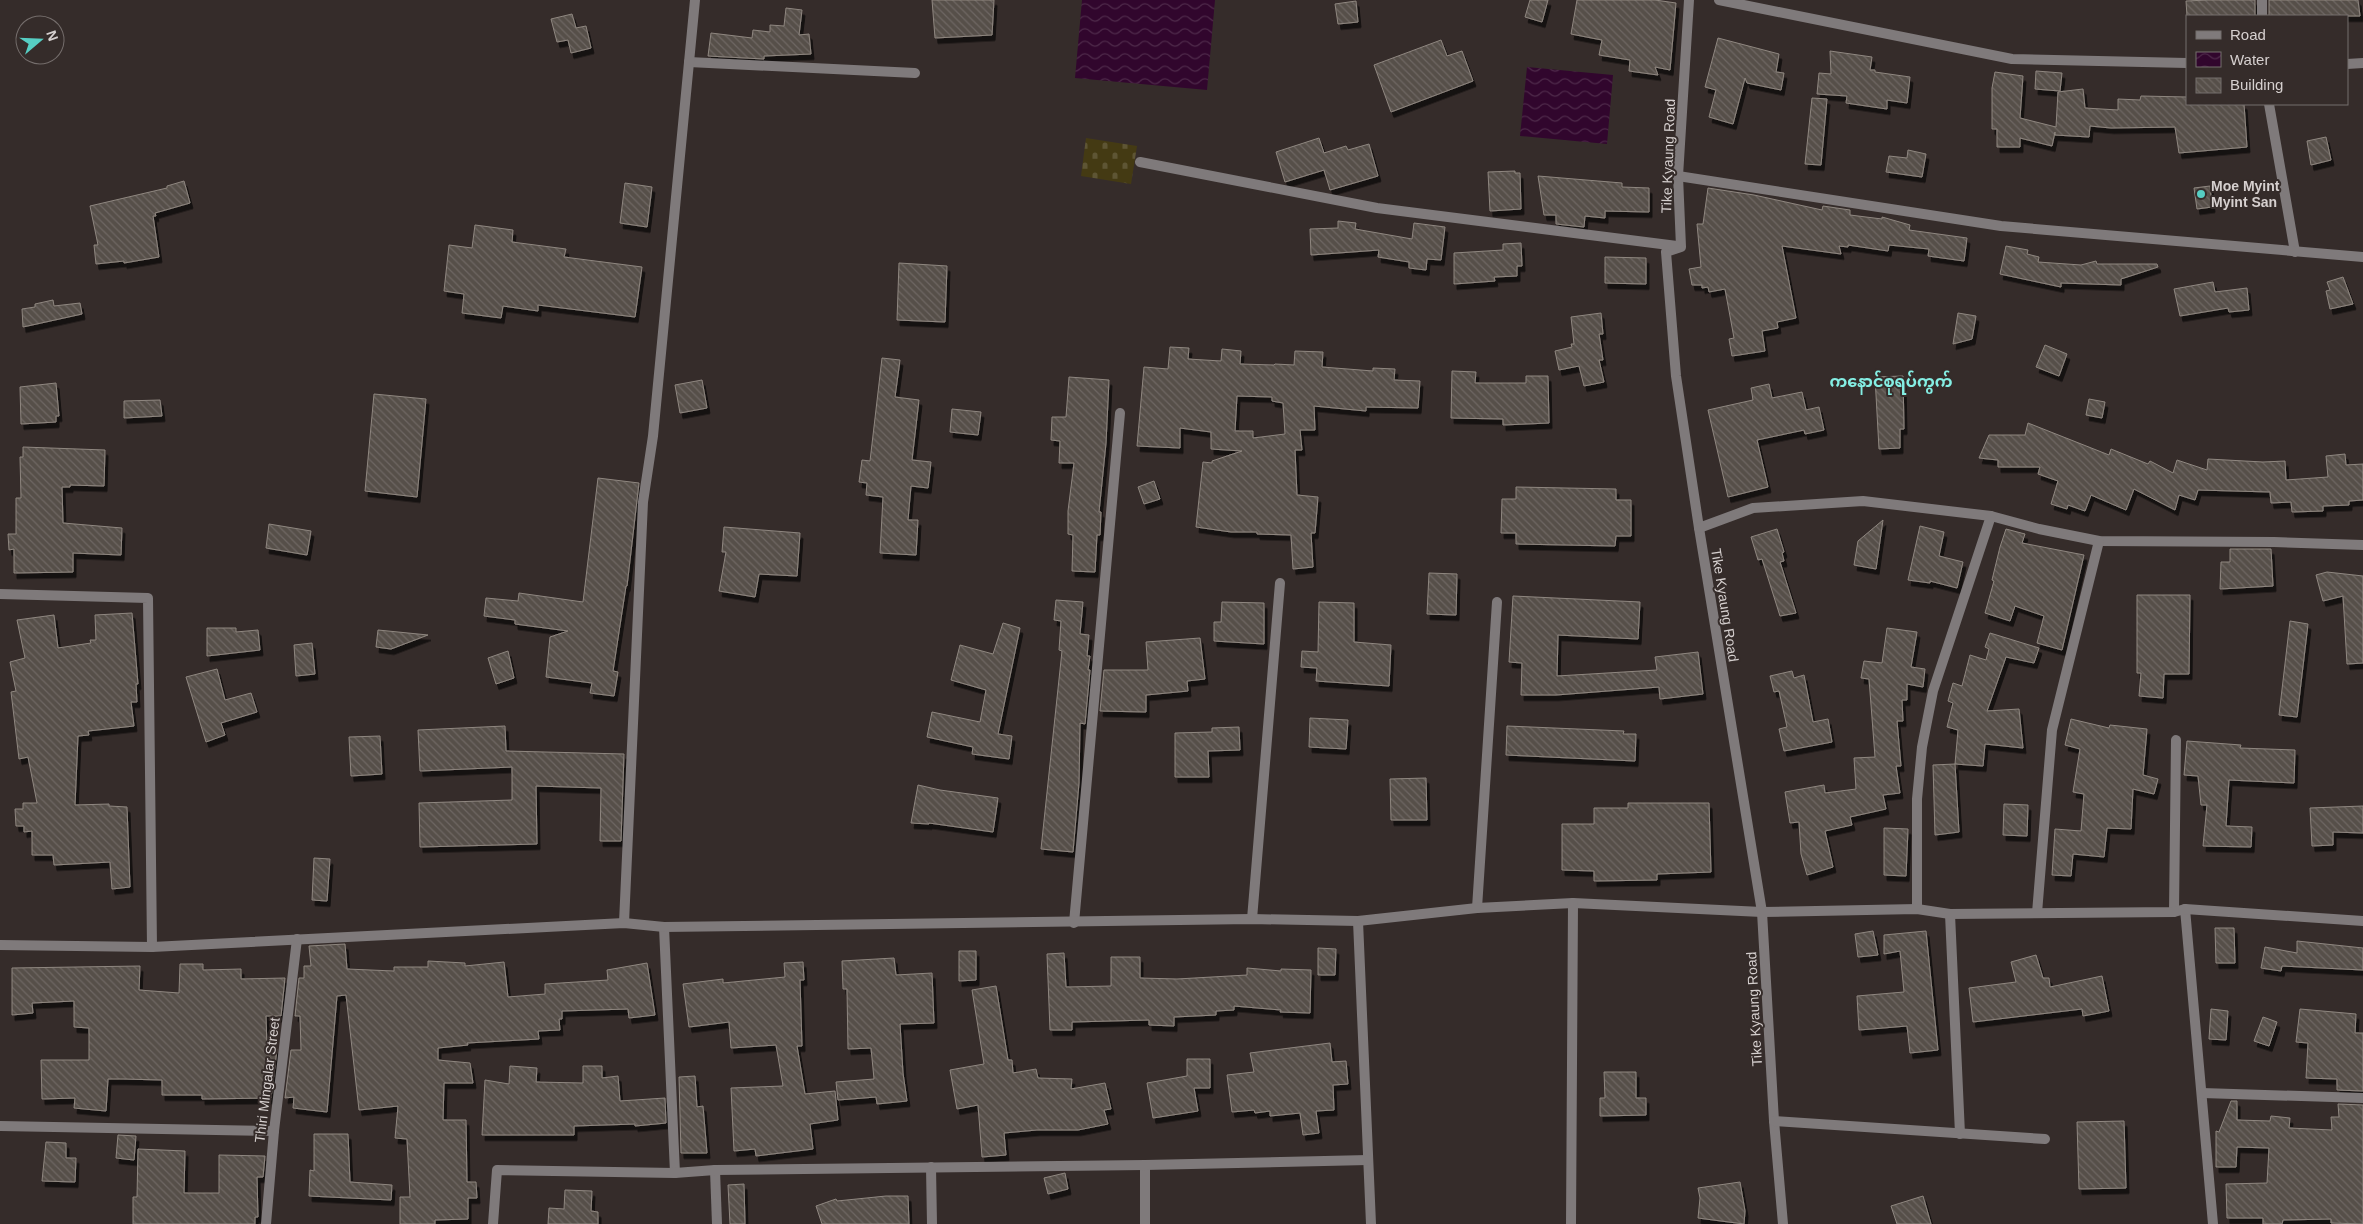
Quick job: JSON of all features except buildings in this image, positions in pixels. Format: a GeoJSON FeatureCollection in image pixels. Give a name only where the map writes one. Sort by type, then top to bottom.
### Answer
{"type":"FeatureCollection","features":[{"type":"Feature","properties":{"kind":"street"},"geometry":{"type":"LineString","coordinates":[[624,923],[644,502],[653,436],[695,0]]}},
{"type":"Feature","properties":{"kind":"street","name":"Tike Kyaung Road"},"geometry":{"type":"LineString","coordinates":[[1689,0],[1678,176],[1681,247],[1666,252],[1676,376],[1762,912],[1774,1121],[1783,1224]]}},
{"type":"Feature","properties":{"kind":"street"},"geometry":{"type":"LineString","coordinates":[[1719,0],[2012,59],[2186,63]]}},
{"type":"Feature","properties":{"kind":"street"},"geometry":{"type":"LineString","coordinates":[[2262,0],[2262,15]]}},
{"type":"Feature","properties":{"kind":"street"},"geometry":{"type":"LineString","coordinates":[[689,62],[914,73]]}},
{"type":"Feature","properties":{"kind":"street"},"geometry":{"type":"LineString","coordinates":[[2348,64],[2363,63]]}},
{"type":"Feature","properties":{"kind":"street"},"geometry":{"type":"LineString","coordinates":[[2269,105],[2295,252]]}},
{"type":"Feature","properties":{"kind":"street"},"geometry":{"type":"LineString","coordinates":[[1140,162],[1377,208],[1681,247]]}},
{"type":"Feature","properties":{"kind":"street"},"geometry":{"type":"LineString","coordinates":[[1678,176],[2001,226],[2295,252],[2363,256]]}},
{"type":"Feature","properties":{"kind":"street"},"geometry":{"type":"LineString","coordinates":[[1074,922],[1120,413]]}},
{"type":"Feature","properties":{"kind":"street"},"geometry":{"type":"LineString","coordinates":[[1699,528],[1753,508],[1863,502],[1991,516],[2039,529],[2099,540],[2363,545]]}},
{"type":"Feature","properties":{"kind":"street"},"geometry":{"type":"LineString","coordinates":[[1917,909],[1917,799],[1922,747],[1933,692],[1991,516]]}},
{"type":"Feature","properties":{"kind":"street"},"geometry":{"type":"LineString","coordinates":[[2037,913],[2052,730],[2099,540]]}},
{"type":"Feature","properties":{"kind":"street"},"geometry":{"type":"LineString","coordinates":[[1252,919],[1280,583]]}},
{"type":"Feature","properties":{"kind":"street"},"geometry":{"type":"LineString","coordinates":[[0,594],[148,598],[152,947]]}},
{"type":"Feature","properties":{"kind":"street"},"geometry":{"type":"LineString","coordinates":[[1477,908],[1497,602]]}},
{"type":"Feature","properties":{"kind":"street"},"geometry":{"type":"LineString","coordinates":[[2174,912],[2176,740]]}},
{"type":"Feature","properties":{"kind":"street"},"geometry":{"type":"LineString","coordinates":[[1571,1224],[1574,903]]}},
{"type":"Feature","properties":{"kind":"street"},"geometry":{"type":"LineString","coordinates":[[0,945],[152,947],[624,923],[664,927],[1252,919],[1358,921],[1477,908],[1574,903],[1762,912],[1917,909],[1950,914],[2174,912],[2185,909],[2363,921]]}},
{"type":"Feature","properties":{"kind":"street"},"geometry":{"type":"LineString","coordinates":[[2185,909],[2213,1224]]}},
{"type":"Feature","properties":{"kind":"street"},"geometry":{"type":"LineString","coordinates":[[1950,914],[1960,1134]]}},
{"type":"Feature","properties":{"kind":"street"},"geometry":{"type":"LineString","coordinates":[[1358,921],[1371,1224]]}},
{"type":"Feature","properties":{"kind":"street"},"geometry":{"type":"LineString","coordinates":[[664,927],[675,1173]]}},
{"type":"Feature","properties":{"kind":"street","name":"Thiri Mingalar Street"},"geometry":{"type":"LineString","coordinates":[[266,1224],[274,1131],[297,939]]}},
{"type":"Feature","properties":{"kind":"street"},"geometry":{"type":"LineString","coordinates":[[2202,1093],[2363,1098]]}},
{"type":"Feature","properties":{"kind":"street"},"geometry":{"type":"LineString","coordinates":[[1774,1121],[2045,1139]]}},
{"type":"Feature","properties":{"kind":"street"},"geometry":{"type":"LineString","coordinates":[[0,1126],[274,1131]]}},
{"type":"Feature","properties":{"kind":"street"},"geometry":{"type":"LineString","coordinates":[[493,1224],[497,1170],[675,1173],[715,1170],[1145,1165],[1368,1160]]}},
{"type":"Feature","properties":{"kind":"street"},"geometry":{"type":"LineString","coordinates":[[1145,1165],[1145,1224]]}},
{"type":"Feature","properties":{"kind":"street"},"geometry":{"type":"LineString","coordinates":[[931,1167],[932,1224]]}},
{"type":"Feature","properties":{"kind":"street"},"geometry":{"type":"LineString","coordinates":[[715,1170],[717,1224]]}},
{"type":"Feature","properties":{"kind":"green space"},"geometry":{"type":"Polygon","coordinates":[[[1086,138],[1137,146],[1131,184],[1081,176],[1086,138]]]}},
{"type":"Feature","properties":{"kind":"water"},"geometry":{"type":"Polygon","coordinates":[[[1082,0],[1215,0],[1207,90],[1075,78],[1082,0]]]}},
{"type":"Feature","properties":{"kind":"water"},"geometry":{"type":"Polygon","coordinates":[[[1527,67],[1613,75],[1607,144],[1520,136],[1527,67]]]}},
{"type":"Feature","properties":{"kind":"place","name":"Moe Myint Myint San"},"geometry":{"type":"Point","coordinates":[2201,194]}},
{"type":"Feature","properties":{"kind":"district","name":"ကနောင်စုရပ်ကွက်"},"geometry":{"type":"Point","coordinates":[1891,381]}}]}
